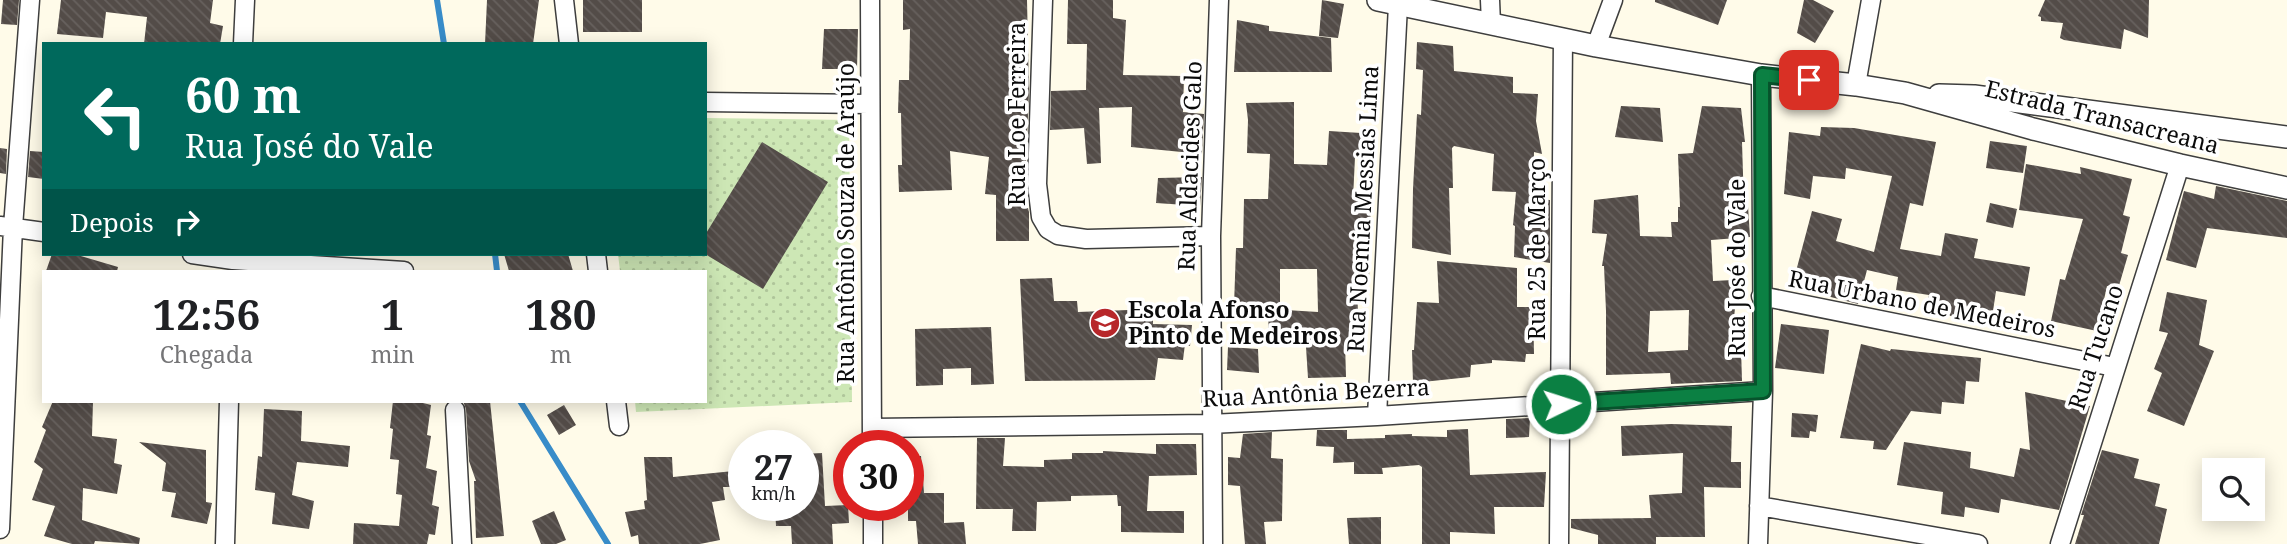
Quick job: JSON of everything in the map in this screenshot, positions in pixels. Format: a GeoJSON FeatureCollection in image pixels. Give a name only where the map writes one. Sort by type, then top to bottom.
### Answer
{"type":"FeatureCollection","features":[{"type":"Feature","properties":{"kind":"street"},"geometry":{"type":"LineString","coordinates":[[0,529],[7,227],[30,0]]}},
{"type":"Feature","properties":{"kind":"street"},"geometry":{"type":"LineString","coordinates":[[243,42],[245,0]]}},
{"type":"Feature","properties":{"kind":"street"},"geometry":{"type":"LineString","coordinates":[[564,0],[569,42]]}},
{"type":"Feature","properties":{"kind":"street","name":"Rua Antônio Souza de Araújo"},"geometry":{"type":"LineString","coordinates":[[870,0],[872,430]]}},
{"type":"Feature","properties":{"kind":"street","name":"Rua Loe Ferreira"},"geometry":{"type":"LineString","coordinates":[[1042,0],[1037,184],[1041,217],[1048,229],[1058,235],[1086,239],[1211,236]]}},
{"type":"Feature","properties":{"kind":"street","name":"Rua Aldacides Galo"},"geometry":{"type":"LineString","coordinates":[[1213,544],[1210,424],[1211,236],[1219,0]]}},
{"type":"Feature","properties":{"kind":"street"},"geometry":{"type":"LineString","coordinates":[[1490,0],[1491,24]]}},
{"type":"Feature","properties":{"kind":"street"},"geometry":{"type":"LineString","coordinates":[[1596,46],[1613,0]]}},
{"type":"Feature","properties":{"kind":"street"},"geometry":{"type":"LineString","coordinates":[[1856,85],[1871,0]]}},
{"type":"Feature","properties":{"kind":"street","name":"Estrada Transacreana"},"geometry":{"type":"LineString","coordinates":[[1388,2],[1596,46],[1762,75],[1905,93],[2033,129],[2287,188]]}},
{"type":"Feature","properties":{"kind":"street","name":"Rua Noemia Messias Lima"},"geometry":{"type":"LineString","coordinates":[[1377,416],[1388,2]]}},
{"type":"Feature","properties":{"kind":"street","name":"Rua 25 de Março"},"geometry":{"type":"LineString","coordinates":[[1559,544],[1563,38]]}},
{"type":"Feature","properties":{"kind":"street","name":"Rua José do Vale"},"geometry":{"type":"LineString","coordinates":[[1758,544],[1763,391],[1762,75]]}},
{"type":"Feature","properties":{"kind":"street","name":"Estrada Transacreana"},"geometry":{"type":"LineString","coordinates":[[1905,93],[1974,96],[2287,137]]}},
{"type":"Feature","properties":{"kind":"street"},"geometry":{"type":"LineString","coordinates":[[707,102],[869,104]]}},
{"type":"Feature","properties":{"kind":"street","name":"Rua Tucano"},"geometry":{"type":"LineString","coordinates":[[2060,544],[2180,165]]}},
{"type":"Feature","properties":{"kind":"street"},"geometry":{"type":"LineString","coordinates":[[7,227],[42,232]]}},
{"type":"Feature","properties":{"kind":"street"},"geometry":{"type":"LineString","coordinates":[[202,256],[233,262],[385,270]]}},
{"type":"Feature","properties":{"kind":"street","name":"Rua Urbano de Medeiros"},"geometry":{"type":"LineString","coordinates":[[1761,296],[2114,367]]}},
{"type":"Feature","properties":{"kind":"street","name":"Rua Antônia Bezerra"},"geometry":{"type":"LineString","coordinates":[[924,435],[1377,416],[1763,391]]}},
{"type":"Feature","properties":{"kind":"street"},"geometry":{"type":"LineString","coordinates":[[225,544],[229,403]]}},
{"type":"Feature","properties":{"kind":"street"},"geometry":{"type":"LineString","coordinates":[[616,403],[620,426]]}},
{"type":"Feature","properties":{"kind":"street"},"geometry":{"type":"LineString","coordinates":[[455,411],[462,544]]}},
{"type":"Feature","properties":{"kind":"street"},"geometry":{"type":"LineString","coordinates":[[1759,506],[1978,544]]}},
{"type":"Feature","properties":{"kind":"street"},"geometry":{"type":"LineString","coordinates":[[873,521],[873,544]]}},
{"type":"Feature","properties":{"kind":"green space"},"geometry":{"type":"Polygon","coordinates":[[[707,118],[849,120],[852,402],[636,412],[635,403],[707,403],[707,270],[620,270],[618,256],[707,256],[707,118]]]}},
{"type":"Feature","properties":{"kind":"building"},"geometry":{"type":"Polygon","coordinates":[[[3,0],[19,0],[17,25],[1,24],[3,0]]]}},
{"type":"Feature","properties":{"kind":"building"},"geometry":{"type":"Polygon","coordinates":[[[61,0],[213,0],[210,23],[223,26],[220,42],[144,42],[147,17],[106,12],[103,38],[57,34],[61,0]]]}},
{"type":"Feature","properties":{"kind":"building"},"geometry":{"type":"Polygon","coordinates":[[[487,0],[539,0],[533,42],[485,42],[487,0]]]}},
{"type":"Feature","properties":{"kind":"building"},"geometry":{"type":"Polygon","coordinates":[[[583,0],[642,0],[642,32],[583,32],[583,0]]]}},
{"type":"Feature","properties":{"kind":"building"},"geometry":{"type":"Polygon","coordinates":[[[903,0],[1027,0],[1029,92],[1026,162],[1022,161],[1026,208],[1029,212],[1029,241],[996,241],[996,195],[985,194],[989,157],[950,151],[952,190],[899,192],[898,165],[902,165],[901,113],[898,113],[899,80],[909,80],[910,29],[903,30],[903,0]]]}},
{"type":"Feature","properties":{"kind":"building"},"geometry":{"type":"Polygon","coordinates":[[[1068,0],[1113,0],[1113,18],[1126,20],[1123,75],[1184,76],[1183,112],[1204,114],[1202,154],[1131,147],[1132,107],[1099,108],[1101,163],[1087,164],[1084,128],[1050,130],[1051,91],[1086,90],[1087,44],[1067,44],[1068,0]]]}},
{"type":"Feature","properties":{"kind":"building"},"geometry":{"type":"Polygon","coordinates":[[[1322,0],[1344,4],[1338,38],[1319,36],[1322,0]]]}},
{"type":"Feature","properties":{"kind":"building"},"geometry":{"type":"Polygon","coordinates":[[[1655,0],[1727,0],[1718,25],[1655,0]]]}},
{"type":"Feature","properties":{"kind":"building"},"geometry":{"type":"Polygon","coordinates":[[[1804,0],[1813,0],[1834,11],[1815,43],[1797,33],[1804,0]]]}},
{"type":"Feature","properties":{"kind":"building"},"geometry":{"type":"Polygon","coordinates":[[[2045,0],[2149,0],[2148,38],[2124,29],[2121,49],[2064,40],[2060,38],[2063,23],[2041,21],[2038,16],[2045,0]]]}},
{"type":"Feature","properties":{"kind":"building"},"geometry":{"type":"Polygon","coordinates":[[[1237,20],[1269,26],[1269,31],[1331,38],[1332,72],[1234,72],[1237,20]]]}},
{"type":"Feature","properties":{"kind":"building"},"geometry":{"type":"Polygon","coordinates":[[[824,29],[858,29],[857,69],[822,69],[824,29]]]}},
{"type":"Feature","properties":{"kind":"building"},"geometry":{"type":"Polygon","coordinates":[[[1417,42],[1453,46],[1454,71],[1513,77],[1513,93],[1538,94],[1536,121],[1542,154],[1534,152],[1533,199],[1550,200],[1550,263],[1514,257],[1516,192],[1492,191],[1494,154],[1454,146],[1453,188],[1449,188],[1451,255],[1412,248],[1417,114],[1421,115],[1423,70],[1416,69],[1417,42]]]}},
{"type":"Feature","properties":{"kind":"building"},"geometry":{"type":"Polygon","coordinates":[[[1294,102],[1294,164],[1327,165],[1329,131],[1361,133],[1359,158],[1355,157],[1353,199],[1369,199],[1372,233],[1369,276],[1356,274],[1356,343],[1345,342],[1346,377],[1308,378],[1306,347],[1269,344],[1268,309],[1318,312],[1317,269],[1280,269],[1280,305],[1234,306],[1236,248],[1243,248],[1244,199],[1268,199],[1270,154],[1247,153],[1246,103],[1294,102]]]}},
{"type":"Feature","properties":{"kind":"building"},"geometry":{"type":"Polygon","coordinates":[[[1621,106],[1660,108],[1663,142],[1615,137],[1621,106]]]}},
{"type":"Feature","properties":{"kind":"building"},"geometry":{"type":"Polygon","coordinates":[[[1702,106],[1741,108],[1745,142],[1742,142],[1744,206],[1748,206],[1750,237],[1711,240],[1713,281],[1733,280],[1735,308],[1731,348],[1741,348],[1742,381],[1671,384],[1670,373],[1606,375],[1606,311],[1602,266],[1607,234],[1592,233],[1594,200],[1638,195],[1640,236],[1672,237],[1671,222],[1678,222],[1680,207],[1678,154],[1693,153],[1702,106]],[[1689,310],[1650,311],[1648,352],[1688,350],[1689,310]]]}},
{"type":"Feature","properties":{"kind":"building"},"geometry":{"type":"Polygon","coordinates":[[[1821,127],[1854,128],[1936,142],[1923,206],[1910,203],[1900,249],[1941,256],[1945,233],[1978,239],[1974,258],[2030,267],[2025,296],[1996,291],[1993,311],[1963,306],[1961,318],[1926,311],[1929,295],[1896,290],[1898,277],[1867,270],[1858,304],[1823,295],[1826,284],[1795,275],[1812,211],[1842,219],[1836,241],[1874,252],[1892,176],[1846,168],[1845,179],[1813,176],[1810,199],[1784,194],[1789,132],[1820,136],[1821,127]]]}},
{"type":"Feature","properties":{"kind":"building"},"geometry":{"type":"Polygon","coordinates":[[[1990,141],[2027,146],[2023,173],[1986,168],[1990,141]]]}},
{"type":"Feature","properties":{"kind":"building"},"geometry":{"type":"Polygon","coordinates":[[[762,142],[828,182],[763,289],[707,255],[707,232],[762,142]]]}},
{"type":"Feature","properties":{"kind":"building"},"geometry":{"type":"Polygon","coordinates":[[[0,148],[7,149],[6,174],[0,173],[0,148]]]}},
{"type":"Feature","properties":{"kind":"building"},"geometry":{"type":"Polygon","coordinates":[[[30,151],[42,152],[42,179],[28,177],[30,151]]]}},
{"type":"Feature","properties":{"kind":"building"},"geometry":{"type":"Polygon","coordinates":[[[2026,164],[2081,174],[2080,167],[2132,179],[2123,215],[2130,217],[2121,253],[2128,255],[2118,289],[2107,286],[2097,331],[2051,321],[2060,279],[2065,280],[2083,219],[2019,210],[2026,164]]]}},
{"type":"Feature","properties":{"kind":"building"},"geometry":{"type":"Polygon","coordinates":[[[1202,177],[1200,206],[1156,203],[1158,178],[1202,177]]]}},
{"type":"Feature","properties":{"kind":"building"},"geometry":{"type":"Polygon","coordinates":[[[2216,186],[2287,201],[2287,238],[2207,228],[2196,268],[2166,260],[2184,191],[2214,199],[2216,186]]]}},
{"type":"Feature","properties":{"kind":"building"},"geometry":{"type":"Polygon","coordinates":[[[1990,203],[2017,209],[2013,228],[1986,222],[1990,203]]]}},
{"type":"Feature","properties":{"kind":"building"},"geometry":{"type":"Polygon","coordinates":[[[51,256],[81,256],[118,267],[117,270],[46,270],[51,256]]]}},
{"type":"Feature","properties":{"kind":"building"},"geometry":{"type":"Polygon","coordinates":[[[505,256],[569,256],[573,270],[509,270],[505,256]]]}},
{"type":"Feature","properties":{"kind":"building"},"geometry":{"type":"Polygon","coordinates":[[[1437,261],[1517,268],[1517,307],[1533,307],[1534,354],[1526,354],[1525,362],[1492,360],[1492,363],[1471,365],[1470,377],[1413,383],[1412,350],[1417,302],[1439,303],[1437,261]]]}},
{"type":"Feature","properties":{"kind":"building"},"geometry":{"type":"Polygon","coordinates":[[[1052,278],[1054,301],[1077,301],[1078,312],[1153,309],[1153,324],[1192,325],[1190,346],[1185,344],[1183,360],[1158,358],[1155,380],[1025,381],[1020,279],[1052,278]]]}},
{"type":"Feature","properties":{"kind":"building"},"geometry":{"type":"Polygon","coordinates":[[[2167,292],[2207,300],[2199,345],[2214,351],[2184,426],[2147,411],[2162,373],[2154,369],[2168,333],[2159,331],[2167,292]]]}},
{"type":"Feature","properties":{"kind":"building"},"geometry":{"type":"Polygon","coordinates":[[[1781,324],[1829,330],[1824,374],[1775,368],[1781,324]]]}},
{"type":"Feature","properties":{"kind":"building"},"geometry":{"type":"Polygon","coordinates":[[[991,327],[994,384],[971,385],[971,368],[943,369],[943,385],[916,386],[915,329],[991,327]]]}},
{"type":"Feature","properties":{"kind":"building"},"geometry":{"type":"Polygon","coordinates":[[[1861,344],[1890,351],[1981,358],[1979,382],[1966,381],[1964,404],[1942,402],[1941,414],[1911,411],[1886,450],[1873,449],[1874,441],[1840,438],[1861,344]]]}},
{"type":"Feature","properties":{"kind":"building"},"geometry":{"type":"Polygon","coordinates":[[[1228,347],[1258,349],[1259,373],[1227,370],[1228,347]]]}},
{"type":"Feature","properties":{"kind":"building"},"geometry":{"type":"Polygon","coordinates":[[[2025,392],[2090,406],[2059,510],[2001,499],[1999,513],[1965,507],[1964,517],[1941,514],[1943,492],[1897,485],[1904,442],[1971,452],[1970,468],[2014,477],[2020,448],[2030,450],[2025,392]]]}},
{"type":"Feature","properties":{"kind":"building"},"geometry":{"type":"Polygon","coordinates":[[[52,403],[93,403],[92,436],[117,439],[114,463],[122,465],[117,494],[83,488],[82,520],[140,538],[139,544],[95,541],[94,544],[72,544],[44,536],[55,506],[32,500],[43,469],[34,462],[46,430],[42,427],[52,403]]]}},
{"type":"Feature","properties":{"kind":"building"},"geometry":{"type":"Polygon","coordinates":[[[393,403],[431,405],[427,435],[431,436],[426,468],[437,471],[432,505],[439,507],[435,535],[429,534],[427,544],[353,544],[354,523],[399,526],[402,495],[396,494],[399,460],[390,459],[393,429],[390,428],[393,403]]]}},
{"type":"Feature","properties":{"kind":"building"},"geometry":{"type":"Polygon","coordinates":[[[464,403],[490,403],[504,536],[476,538],[476,481],[469,461],[464,403]]]}},
{"type":"Feature","properties":{"kind":"building"},"geometry":{"type":"Polygon","coordinates":[[[564,405],[576,425],[559,435],[547,415],[564,405]]]}},
{"type":"Feature","properties":{"kind":"building"},"geometry":{"type":"Polygon","coordinates":[[[264,409],[302,411],[301,441],[350,446],[348,467],[297,462],[292,495],[314,501],[309,529],[272,524],[275,493],[255,490],[258,456],[262,457],[264,409]]]}},
{"type":"Feature","properties":{"kind":"building"},"geometry":{"type":"Polygon","coordinates":[[[1792,413],[1818,415],[1816,432],[1810,431],[1809,438],[1791,437],[1792,413]]]}},
{"type":"Feature","properties":{"kind":"building"},"geometry":{"type":"Polygon","coordinates":[[[1530,418],[1529,437],[1506,438],[1506,419],[1530,418]]]}},
{"type":"Feature","properties":{"kind":"building"},"geometry":{"type":"Polygon","coordinates":[[[1621,426],[1732,426],[1731,462],[1741,462],[1741,488],[1704,487],[1705,537],[1656,537],[1656,544],[1598,544],[1598,535],[1571,528],[1571,519],[1651,518],[1649,495],[1682,493],[1683,453],[1622,456],[1621,426]]]}},
{"type":"Feature","properties":{"kind":"building"},"geometry":{"type":"Polygon","coordinates":[[[1468,429],[1470,475],[1546,472],[1544,507],[1494,507],[1495,534],[1450,532],[1450,544],[1422,544],[1422,467],[1382,468],[1383,474],[1354,474],[1354,462],[1333,463],[1334,447],[1316,446],[1317,430],[1347,430],[1347,439],[1412,434],[1447,437],[1447,430],[1468,429]]]}},
{"type":"Feature","properties":{"kind":"building"},"geometry":{"type":"Polygon","coordinates":[[[1272,432],[1271,458],[1283,459],[1282,521],[1264,522],[1266,544],[1245,544],[1240,486],[1228,485],[1228,457],[1240,458],[1243,434],[1272,432]]]}},
{"type":"Feature","properties":{"kind":"building"},"geometry":{"type":"Polygon","coordinates":[[[977,438],[1005,438],[1003,466],[1044,467],[1044,460],[1072,459],[1072,453],[1103,451],[1156,454],[1156,444],[1196,444],[1197,475],[1149,476],[1147,511],[1184,511],[1184,533],[1121,532],[1121,506],[1118,506],[1117,495],[1071,496],[1071,501],[1037,502],[1036,531],[1012,531],[1013,509],[976,509],[977,438]]]}},
{"type":"Feature","properties":{"kind":"building"},"geometry":{"type":"Polygon","coordinates":[[[139,442],[206,450],[206,502],[212,503],[207,524],[171,517],[176,493],[162,491],[166,463],[139,442]]]}},
{"type":"Feature","properties":{"kind":"building"},"geometry":{"type":"Polygon","coordinates":[[[2102,450],[2139,459],[2134,478],[2160,484],[2155,506],[2167,509],[2159,544],[2075,544],[2084,515],[2081,515],[2102,450]]]}},
{"type":"Feature","properties":{"kind":"building"},"geometry":{"type":"Polygon","coordinates":[[[819,453],[822,453],[825,506],[833,506],[833,521],[849,523],[832,524],[833,544],[792,544],[791,526],[776,526],[776,521],[819,521],[819,453]]]}},
{"type":"Feature","properties":{"kind":"building"},"geometry":{"type":"Polygon","coordinates":[[[644,457],[672,457],[673,477],[728,472],[728,487],[723,487],[725,500],[712,502],[720,540],[700,544],[639,544],[638,535],[631,537],[625,512],[645,509],[644,501],[647,500],[644,457]]]}},
{"type":"Feature","properties":{"kind":"building"},"geometry":{"type":"Polygon","coordinates":[[[924,493],[944,493],[944,523],[964,522],[966,544],[918,544],[916,521],[924,521],[924,493]]]}},
{"type":"Feature","properties":{"kind":"building"},"geometry":{"type":"Polygon","coordinates":[[[554,511],[566,540],[556,544],[541,544],[532,521],[554,511]]]}},
{"type":"Feature","properties":{"kind":"building"},"geometry":{"type":"Polygon","coordinates":[[[1381,517],[1381,544],[1349,544],[1347,518],[1381,517]]]}},
{"type":"Feature","properties":{"kind":"waterway"},"geometry":{"type":"LineString","coordinates":[[437,0],[444,42]]}},
{"type":"Feature","properties":{"kind":"waterway"},"geometry":{"type":"LineString","coordinates":[[495,256],[497,270]]}},
{"type":"Feature","properties":{"kind":"waterway"},"geometry":{"type":"LineString","coordinates":[[521,403],[608,544]]}},
{"type":"Feature","properties":{"kind":"place","name":"Escola Afonso Pinto de Medeiros"},"geometry":{"type":"Point","coordinates":[1105,323]}},
{"type":"Feature","properties":{"kind":"route"},"geometry":{"type":"LineString","coordinates":[[1561,404],[1763,391],[1762,75],[1809,80]]}}]}
